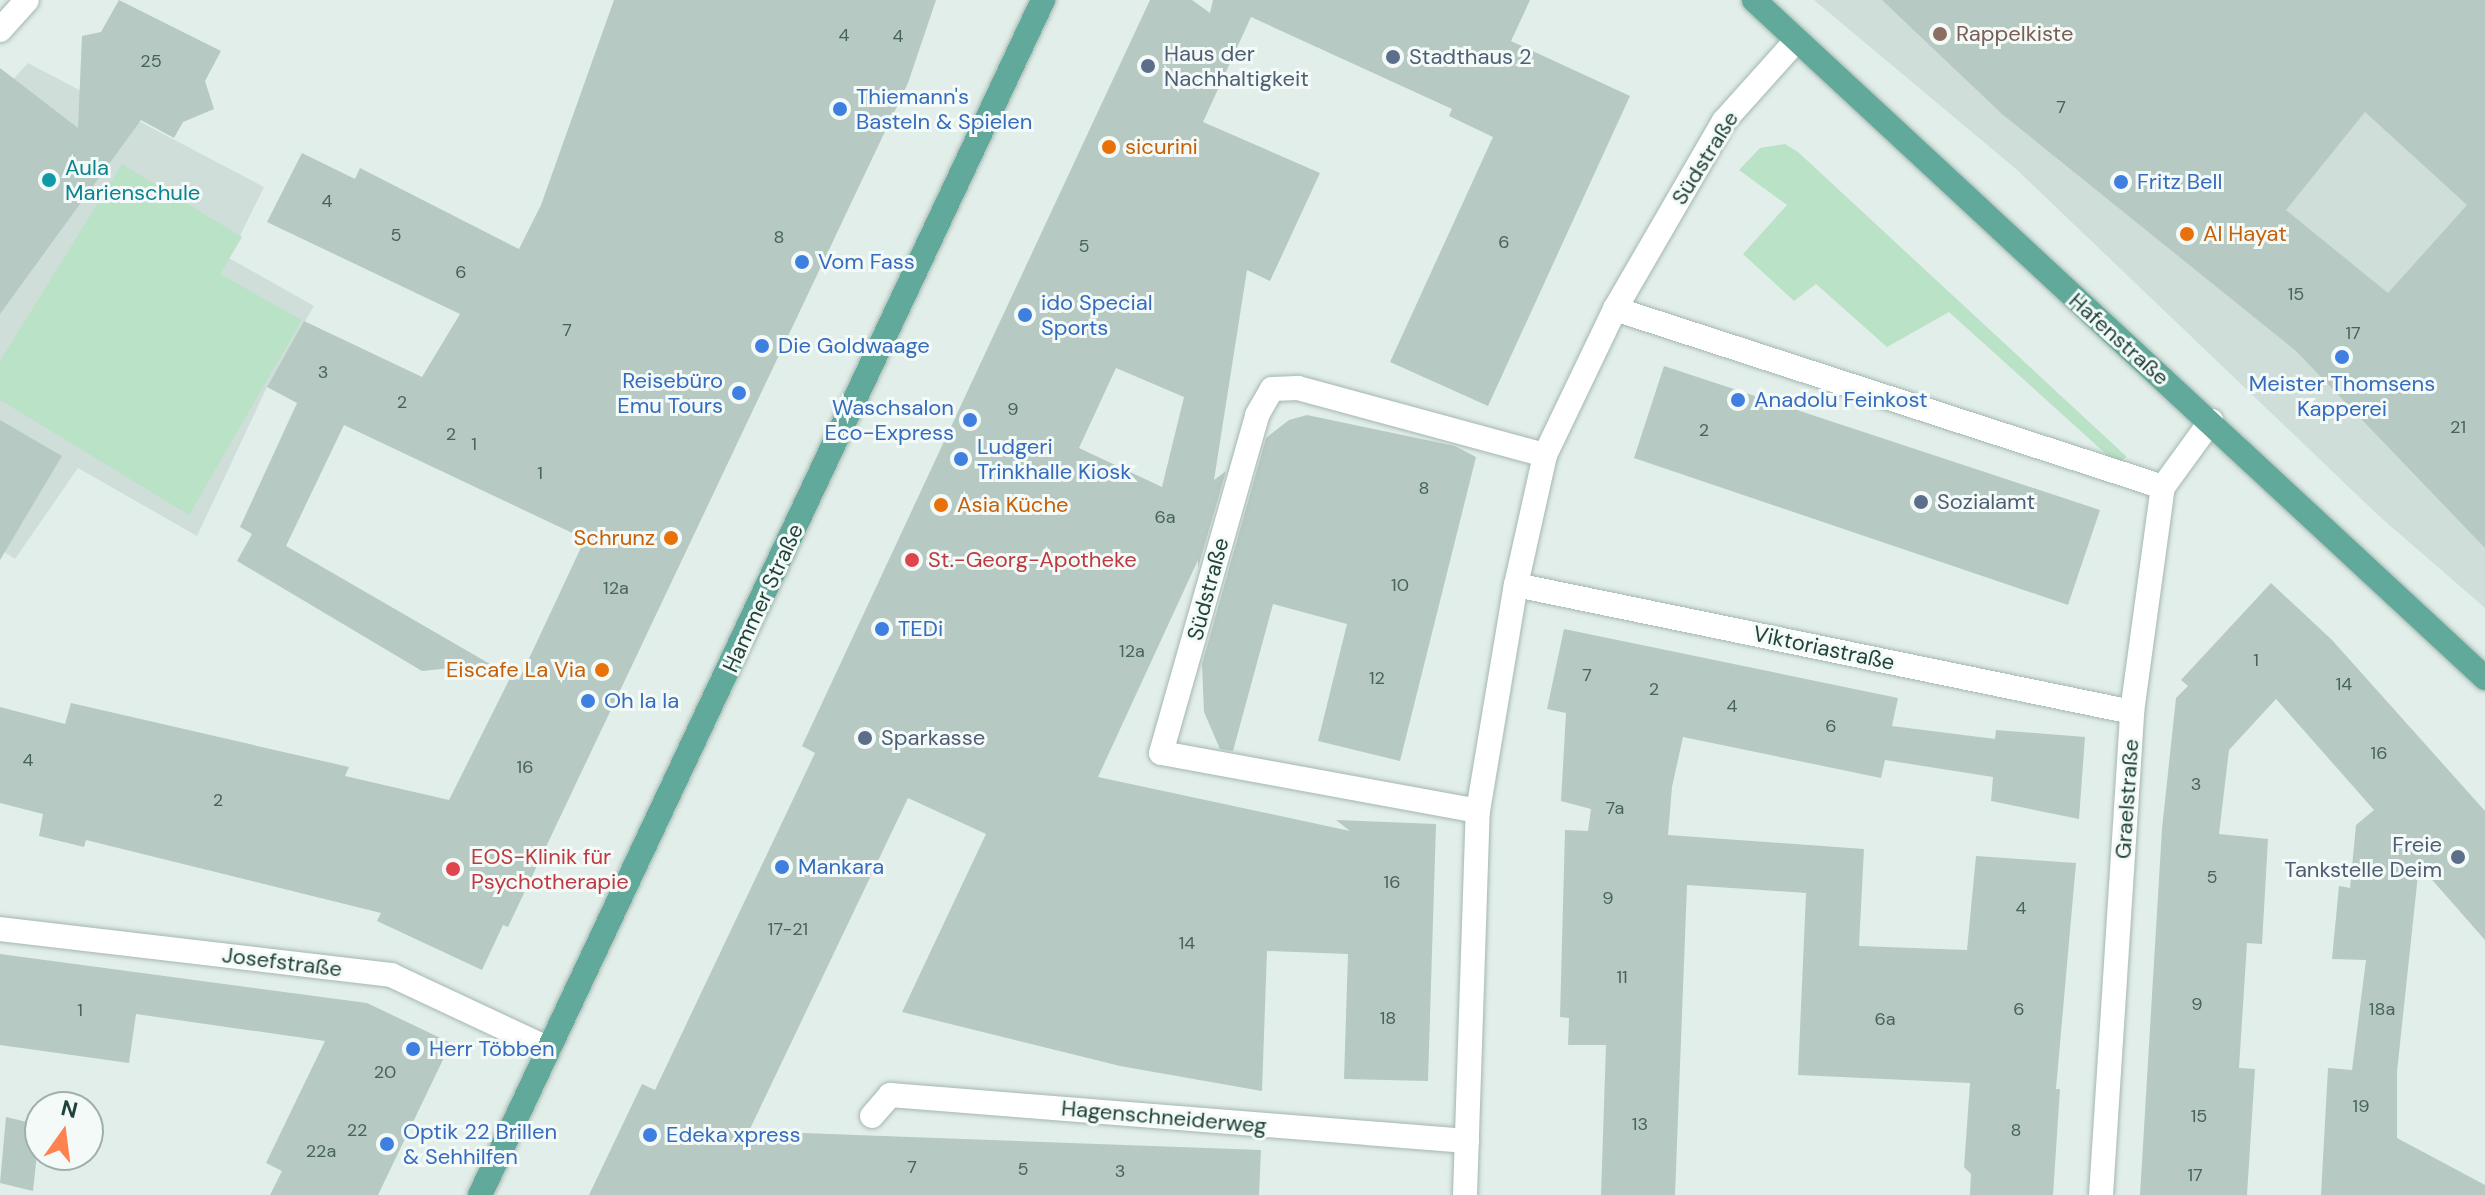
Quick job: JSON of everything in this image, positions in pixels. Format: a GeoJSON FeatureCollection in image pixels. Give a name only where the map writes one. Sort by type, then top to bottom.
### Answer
{"type":"FeatureCollection","features":[{"type":"Feature","properties":{"kind":"main road","name":"Hammer Straße"},"geometry":{"type":"LineString","coordinates":[[480,1195],[1043,0]]}},
{"type":"Feature","properties":{"kind":"main road","name":"Hafenstraße"},"geometry":{"type":"LineString","coordinates":[[1754,0],[1794,43],[2211,421],[2485,678]]}},
{"type":"Feature","properties":{"kind":"street"},"geometry":{"type":"LineString","coordinates":[[0,30],[27,0]]}},
{"type":"Feature","properties":{"kind":"street","name":"Südstraße"},"geometry":{"type":"LineString","coordinates":[[1465,1195],[1478,811],[1516,585],[1545,455],[1615,309],[1724,121],[1794,43]]}},
{"type":"Feature","properties":{"kind":"street"},"geometry":{"type":"LineString","coordinates":[[1615,309],[2163,487]]}},
{"type":"Feature","properties":{"kind":"street","name":"Südstraße"},"geometry":{"type":"LineString","coordinates":[[1478,811],[1161,753],[1253,428],[1272,389],[1298,388],[1545,455]]}},
{"type":"Feature","properties":{"kind":"street","name":"Graelstraße"},"geometry":{"type":"LineString","coordinates":[[2101,1195],[2132,712],[2163,487],[2211,421]]}},
{"type":"Feature","properties":{"kind":"street","name":"Viktoriastraße"},"geometry":{"type":"LineString","coordinates":[[1516,585],[2132,712]]}},
{"type":"Feature","properties":{"kind":"street","name":"Josefstraße"},"geometry":{"type":"LineString","coordinates":[[0,929],[391,975],[549,1049]]}},
{"type":"Feature","properties":{"kind":"street","name":"Hagenschneiderweg"},"geometry":{"type":"LineString","coordinates":[[872,1116],[890,1095],[1467,1141]]}},
{"type":"Feature","properties":{"kind":"shaded area"},"geometry":{"type":"Polygon","coordinates":[[[1814,0],[2485,0],[2485,608],[2379,516],[2016,169],[1814,0]]]}},
{"type":"Feature","properties":{"kind":"shaded area"},"geometry":{"type":"Polygon","coordinates":[[[28,63],[264,187],[229,258],[314,306],[267,387],[197,536],[78,468],[15,559],[0,549],[0,94],[28,63]]]}},
{"type":"Feature","properties":{"kind":"green space"},"geometry":{"type":"Polygon","coordinates":[[[1785,144],[1798,152],[2127,457],[2116,463],[1949,312],[1887,347],[1816,284],[1794,301],[1743,254],[1787,205],[1739,170],[1760,148],[1785,144]]]}},
{"type":"Feature","properties":{"kind":"green space"},"geometry":{"type":"Polygon","coordinates":[[[122,164],[242,237],[220,274],[302,320],[189,515],[0,400],[0,361],[122,164]]]}},
{"type":"Feature","properties":{"kind":"building"},"geometry":{"type":"Polygon","coordinates":[[[119,0],[221,51],[205,81],[214,109],[183,122],[174,138],[141,120],[0,314],[0,68],[78,128],[82,36],[101,32],[119,0]]]}},
{"type":"Feature","properties":{"kind":"building"},"geometry":{"type":"Polygon","coordinates":[[[614,0],[936,0],[908,83],[508,927],[503,925],[482,970],[377,921],[381,913],[86,840],[84,847],[39,836],[43,814],[0,803],[0,707],[65,724],[71,703],[349,767],[345,776],[449,800],[511,676],[519,680],[585,539],[344,425],[286,546],[490,664],[422,671],[237,561],[252,534],[240,527],[297,403],[267,387],[304,321],[422,377],[460,314],[267,222],[302,153],[355,179],[360,168],[519,249],[541,205],[614,0]]]}},
{"type":"Feature","properties":{"kind":"building"},"geometry":{"type":"Polygon","coordinates":[[[1150,0],[1192,0],[1210,13],[1213,0],[1530,0],[1511,41],[1630,96],[1488,406],[1390,362],[1493,137],[1449,116],[1452,109],[1251,17],[1203,122],[1320,173],[1270,281],[1247,270],[1214,480],[1226,471],[1198,568],[1198,560],[1098,777],[1350,831],[1336,820],[1436,824],[1428,1081],[1344,1079],[1348,954],[1267,951],[1262,1091],[1120,1066],[902,1012],[986,834],[908,798],[749,1131],[1261,1150],[1259,1195],[589,1195],[642,1084],[655,1090],[815,753],[802,746],[1150,0]],[[1116,368],[1079,448],[1162,487],[1184,397],[1116,368]]]}},
{"type":"Feature","properties":{"kind":"building"},"geometry":{"type":"Polygon","coordinates":[[[1882,0],[2485,0],[2485,548],[2296,351],[2002,114],[1882,0]],[[2365,112],[2286,210],[2388,293],[2467,205],[2365,112]]]}},
{"type":"Feature","properties":{"kind":"building","name":"Sozialamt"},"geometry":{"type":"Polygon","coordinates":[[[1664,366],[2100,510],[2068,605],[1634,458],[1664,366]]]}},
{"type":"Feature","properties":{"kind":"building"},"geometry":{"type":"Polygon","coordinates":[[[1307,415],[1455,446],[1476,457],[1400,761],[1318,741],[1347,624],[1273,604],[1233,751],[1220,749],[1204,712],[1202,664],[1266,438],[1289,420],[1307,415]]]}},
{"type":"Feature","properties":{"kind":"building"},"geometry":{"type":"Polygon","coordinates":[[[0,420],[62,456],[0,560],[0,420]]]}},
{"type":"Feature","properties":{"kind":"building"},"geometry":{"type":"Polygon","coordinates":[[[2271,583],[2332,640],[2485,811],[2485,940],[2419,865],[2397,1072],[2397,1138],[2485,1185],[2485,1195],[2321,1195],[2328,1068],[2352,1070],[2366,960],[2332,959],[2339,886],[2350,888],[2356,825],[2374,810],[2276,699],[2229,750],[2219,834],[2268,839],[2262,944],[2247,943],[2239,1068],[2255,1069],[2247,1195],[2140,1195],[2162,829],[2176,698],[2188,686],[2181,680],[2271,583]]]}},
{"type":"Feature","properties":{"kind":"building"},"geometry":{"type":"Polygon","coordinates":[[[1564,629],[1898,698],[1892,726],[1995,739],[1996,730],[2085,737],[2079,819],[1991,801],[1993,777],[1885,760],[1881,778],[1683,737],[1672,787],[1668,835],[1864,849],[1859,946],[1967,950],[1976,856],[2076,863],[2056,1089],[2060,1089],[2053,1195],[1970,1195],[1971,1174],[1964,1167],[1970,1083],[1798,1075],[1806,893],[1687,885],[1675,1195],[1601,1195],[1606,1045],[1568,1045],[1569,1018],[1560,1017],[1565,830],[1588,831],[1591,809],[1561,801],[1566,713],[1547,709],[1564,629]]]}},
{"type":"Feature","properties":{"kind":"building"},"geometry":{"type":"Polygon","coordinates":[[[0,954],[367,1003],[451,1043],[378,1195],[270,1195],[282,1171],[266,1163],[325,1041],[136,1014],[129,1063],[0,1045],[0,954]]]}},
{"type":"Feature","properties":{"kind":"building"},"geometry":{"type":"Polygon","coordinates":[[[6,1117],[24,1121],[24,1171],[35,1171],[33,1191],[0,1183],[6,1117]]]}},
{"type":"Feature","properties":{"kind":"place","name":"Rappelkiste"},"geometry":{"type":"Point","coordinates":[1940,34]}},
{"type":"Feature","properties":{"kind":"place","name":"Stadthaus 2"},"geometry":{"type":"Point","coordinates":[1393,57]}},
{"type":"Feature","properties":{"kind":"place","name":"Haus der Nachhaltigkeit"},"geometry":{"type":"Point","coordinates":[1148,66]}},
{"type":"Feature","properties":{"kind":"place","name":"Thiemann's Basteln & Spielen"},"geometry":{"type":"Point","coordinates":[840,109]}},
{"type":"Feature","properties":{"kind":"place","name":"sicurini"},"geometry":{"type":"Point","coordinates":[1109,147]}},
{"type":"Feature","properties":{"kind":"place","name":"Aula Marienschule"},"geometry":{"type":"Point","coordinates":[49,180]}},
{"type":"Feature","properties":{"kind":"place","name":"Fritz Bell"},"geometry":{"type":"Point","coordinates":[2121,182]}},
{"type":"Feature","properties":{"kind":"place","name":"Al Hayat"},"geometry":{"type":"Point","coordinates":[2187,234]}},
{"type":"Feature","properties":{"kind":"place","name":"Vom Fass"},"geometry":{"type":"Point","coordinates":[802,262]}},
{"type":"Feature","properties":{"kind":"place","name":"ido Special Sports"},"geometry":{"type":"Point","coordinates":[1025,315]}},
{"type":"Feature","properties":{"kind":"place","name":"Die Goldwaage"},"geometry":{"type":"Point","coordinates":[762,346]}},
{"type":"Feature","properties":{"kind":"place","name":"Meister Thomsens Kapperei"},"geometry":{"type":"Point","coordinates":[2342,357]}},
{"type":"Feature","properties":{"kind":"place","name":"Reisebüro Emu Tours"},"geometry":{"type":"Point","coordinates":[739,393]}},
{"type":"Feature","properties":{"kind":"place","name":"Anadolu Feinkost"},"geometry":{"type":"Point","coordinates":[1738,400]}},
{"type":"Feature","properties":{"kind":"place","name":"Waschsalon Eco-Express"},"geometry":{"type":"Point","coordinates":[970,420]}},
{"type":"Feature","properties":{"kind":"place","name":"Ludgeri Trinkhalle Kiosk"},"geometry":{"type":"Point","coordinates":[961,459]}},
{"type":"Feature","properties":{"kind":"place","name":"Sozialamt"},"geometry":{"type":"Point","coordinates":[1921,502]}},
{"type":"Feature","properties":{"kind":"place","name":"Asia Küche"},"geometry":{"type":"Point","coordinates":[941,505]}},
{"type":"Feature","properties":{"kind":"place","name":"Schrunz"},"geometry":{"type":"Point","coordinates":[671,538]}},
{"type":"Feature","properties":{"kind":"place","name":"St.-Georg-Apotheke"},"geometry":{"type":"Point","coordinates":[912,560]}},
{"type":"Feature","properties":{"kind":"place","name":"TEDi"},"geometry":{"type":"Point","coordinates":[882,629]}},
{"type":"Feature","properties":{"kind":"place","name":"Eiscafe La Via"},"geometry":{"type":"Point","coordinates":[602,670]}},
{"type":"Feature","properties":{"kind":"place","name":"Oh la la"},"geometry":{"type":"Point","coordinates":[588,701]}},
{"type":"Feature","properties":{"kind":"place","name":"Sparkasse"},"geometry":{"type":"Point","coordinates":[865,738]}},
{"type":"Feature","properties":{"kind":"place","name":"Freie Tankstelle Deim"},"geometry":{"type":"Point","coordinates":[2458,857]}},
{"type":"Feature","properties":{"kind":"place","name":"Mankara"},"geometry":{"type":"Point","coordinates":[782,867]}},
{"type":"Feature","properties":{"kind":"place","name":"EOS-Klinik für Psychotherapie"},"geometry":{"type":"Point","coordinates":[453,869]}},
{"type":"Feature","properties":{"kind":"place","name":"Herr Többen"},"geometry":{"type":"Point","coordinates":[413,1049]}},
{"type":"Feature","properties":{"kind":"place","name":"Edeka xpress"},"geometry":{"type":"Point","coordinates":[650,1135]}},
{"type":"Feature","properties":{"kind":"place","name":"Optik 22 Brillen & Sehhilfen"},"geometry":{"type":"Point","coordinates":[387,1144]}}]}
